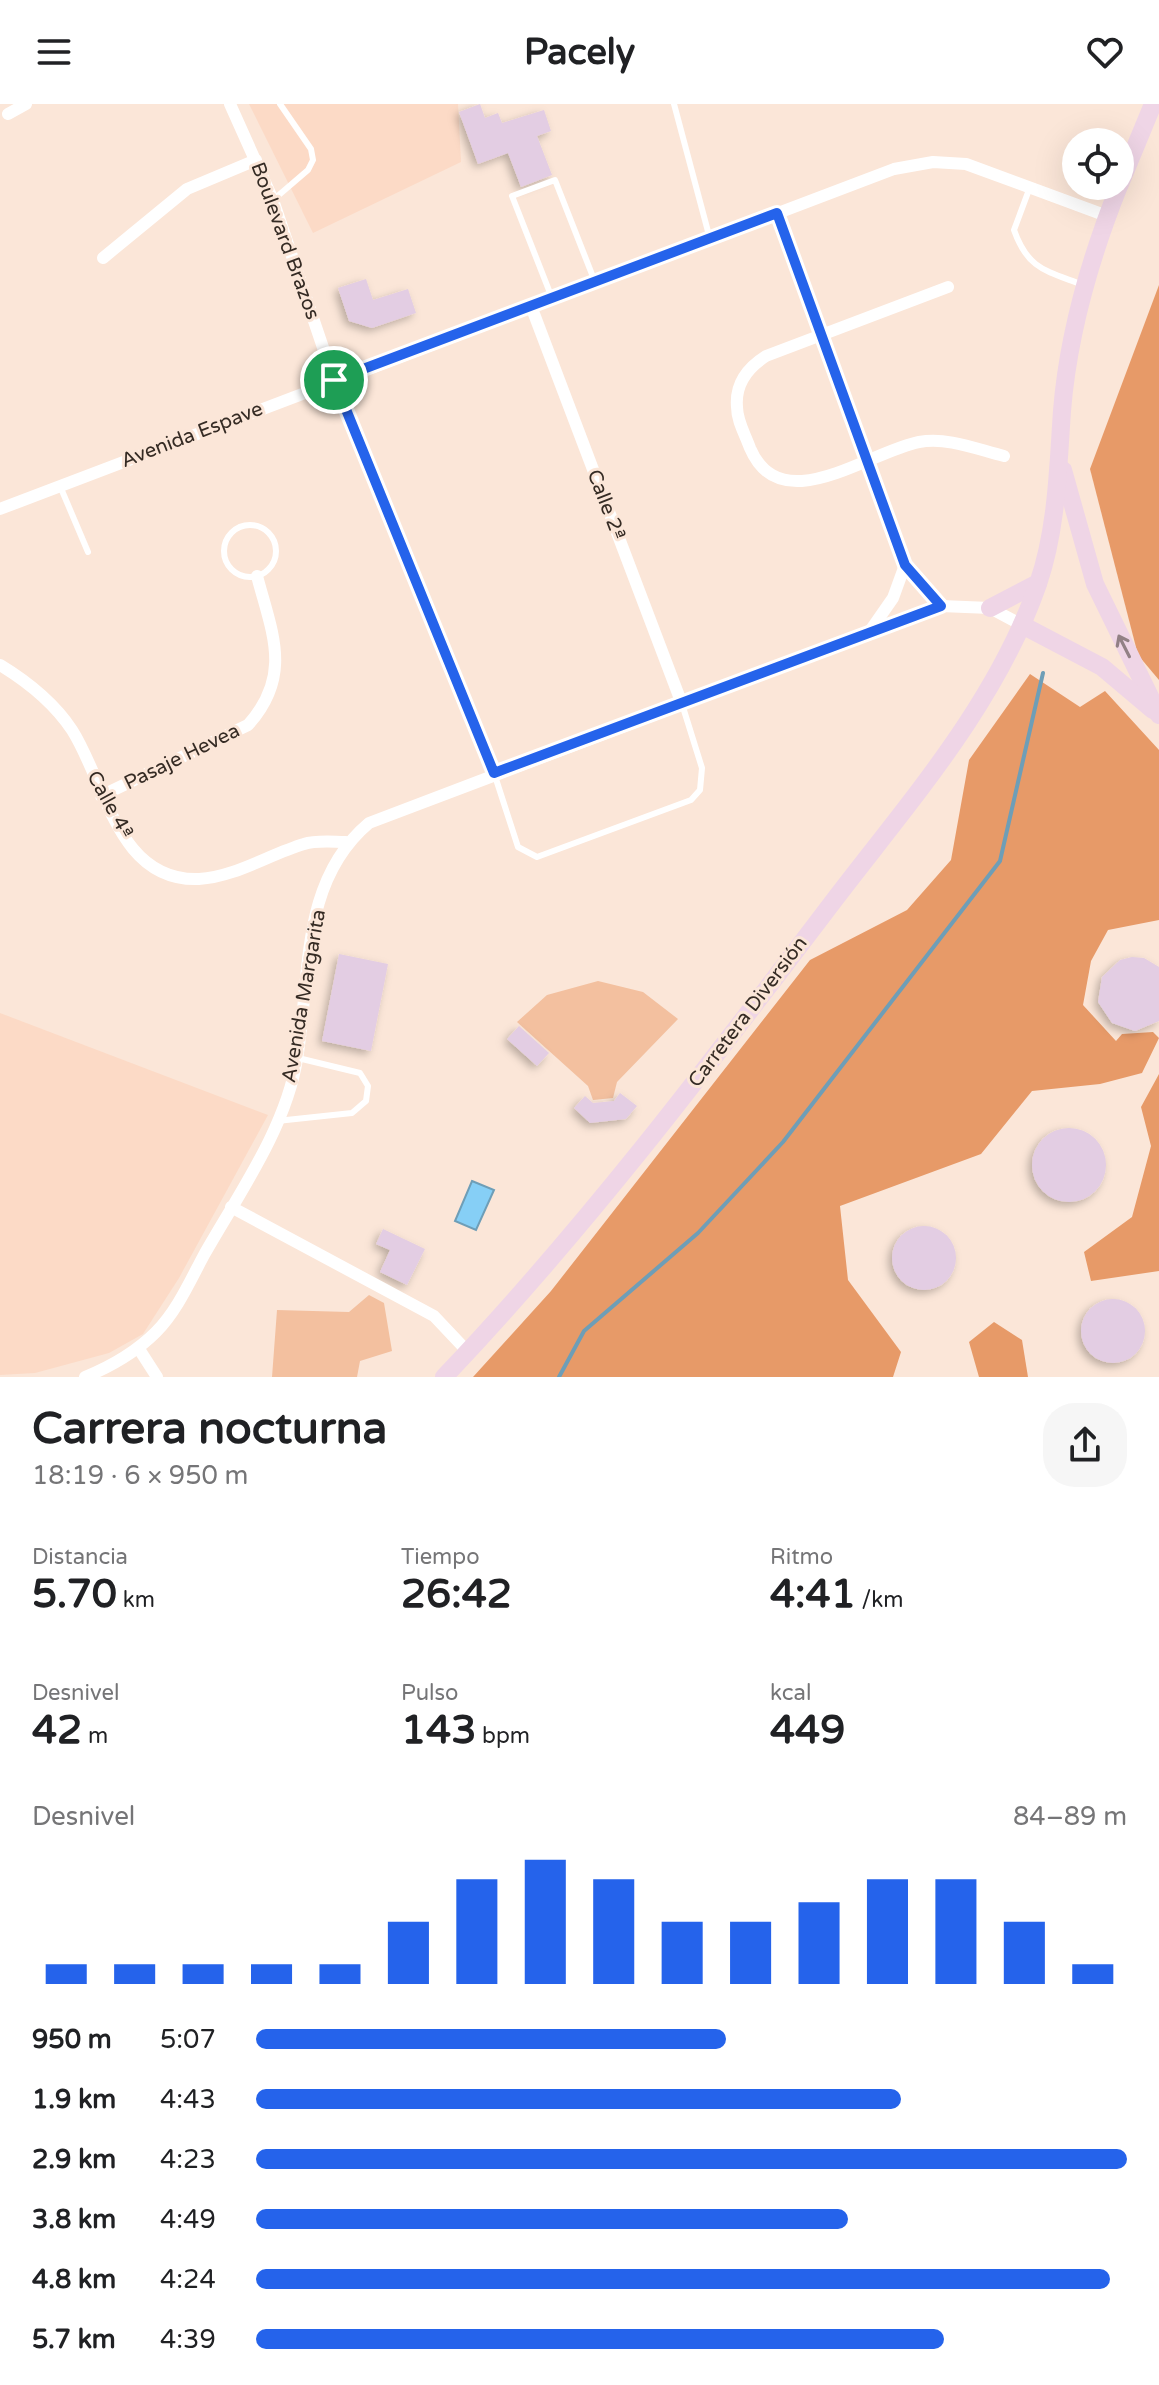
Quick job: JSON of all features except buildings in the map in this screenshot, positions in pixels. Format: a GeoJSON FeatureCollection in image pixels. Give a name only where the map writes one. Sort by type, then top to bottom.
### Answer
{"type":"FeatureCollection","features":[{"type":"Feature","properties":{"kind":"main road"},"geometry":{"type":"LineString","coordinates":[[1134,151],[1153,104]]}},
{"type":"Feature","properties":{"kind":"main road"},"geometry":{"type":"LineString","coordinates":[[1045,559],[1061,461],[1062,409],[1074,330],[1114,200]]}},
{"type":"Feature","properties":{"kind":"main road"},"geometry":{"type":"LineString","coordinates":[[1061,461],[1099,594],[1159,716]]}},
{"type":"Feature","properties":{"kind":"main road"},"geometry":{"type":"LineString","coordinates":[[1045,559],[1064,536],[1073,510]]}},
{"type":"Feature","properties":{"kind":"main road","name":"Carretera Diversión"},"geometry":{"type":"LineString","coordinates":[[444,1377],[594,1208],[711,1062],[954,740],[994,682],[1022,625],[1045,559]]}},
{"type":"Feature","properties":{"kind":"main road"},"geometry":{"type":"LineString","coordinates":[[990,608],[1038,583]]}},
{"type":"Feature","properties":{"kind":"main road"},"geometry":{"type":"LineString","coordinates":[[1022,625],[1102,667],[1159,716]]}},
{"type":"Feature","properties":{"kind":"street"},"geometry":{"type":"LineString","coordinates":[[8,114],[26,104]]}},
{"type":"Feature","properties":{"kind":"street","name":"Boulevard Brazos"},"geometry":{"type":"LineString","coordinates":[[230,104],[273,200],[334,380],[494,773]]}},
{"type":"Feature","properties":{"kind":"street"},"geometry":{"type":"LineString","coordinates":[[103,258],[187,189],[256,160]]}},
{"type":"Feature","properties":{"kind":"street","name":"Avenida Espave"},"geometry":{"type":"LineString","coordinates":[[0,509],[894,169],[933,162],[966,164],[1107,216]]}},
{"type":"Feature","properties":{"kind":"street"},"geometry":{"type":"LineString","coordinates":[[777,213],[905,565],[941,606]]}},
{"type":"Feature","properties":{"kind":"street"},"geometry":{"type":"LineString","coordinates":[[948,287],[754,364],[739,386],[736,400],[740,423],[761,467],[785,482],[814,480],[867,459],[935,440],[1004,456]]}},
{"type":"Feature","properties":{"kind":"street","name":"Calle 2ª"},"geometry":{"type":"LineString","coordinates":[[531,306],[682,704]]}},
{"type":"Feature","properties":{"kind":"street"},"geometry":{"type":"LineString","coordinates":[[870,631],[893,598],[905,565]]}},
{"type":"Feature","properties":{"kind":"street","name":"Pasaje Hevea"},"geometry":{"type":"LineString","coordinates":[[101,796],[248,725],[260,712],[274,684],[277,665],[257,576]]}},
{"type":"Feature","properties":{"kind":"street","name":"Avenida Margarita"},"geometry":{"type":"LineString","coordinates":[[85,1377],[108,1368],[139,1349],[172,1312],[277,1121],[298,1058],[305,969],[327,872],[346,842],[369,823],[494,773],[941,606],[990,608],[1022,625]]}},
{"type":"Feature","properties":{"kind":"street","name":"Calle 4ª"},"geometry":{"type":"LineString","coordinates":[[0,665],[38,691],[73,732],[101,796],[139,855],[157,869],[178,877],[200,879],[222,875],[307,843],[346,842]]}},
{"type":"Feature","properties":{"kind":"street"},"geometry":{"type":"LineString","coordinates":[[231,1207],[434,1316],[468,1352]]}},
{"type":"Feature","properties":{"kind":"street"},"geometry":{"type":"LineString","coordinates":[[139,1349],[157,1377]]}},
{"type":"Feature","properties":{"kind":"lane"},"geometry":{"type":"LineString","coordinates":[[273,200],[308,170],[313,160],[311,149],[280,104]]}},
{"type":"Feature","properties":{"kind":"lane"},"geometry":{"type":"LineString","coordinates":[[674,104],[710,239]]}},
{"type":"Feature","properties":{"kind":"lane"},"geometry":{"type":"LineString","coordinates":[[552,298],[512,196],[555,180],[595,282]]}},
{"type":"Feature","properties":{"kind":"lane"},"geometry":{"type":"LineString","coordinates":[[1031,186],[1014,230],[1022,252],[1036,267],[1087,286]]}},
{"type":"Feature","properties":{"kind":"lane"},"geometry":{"type":"LineString","coordinates":[[60,486],[88,552]]}},
{"type":"Feature","properties":{"kind":"lane"},"geometry":{"type":"LineString","coordinates":[[242,526],[260,526],[276,544],[271,567],[257,576],[239,575],[226,562],[224,554],[228,536],[242,526]]}},
{"type":"Feature","properties":{"kind":"lane"},"geometry":{"type":"LineString","coordinates":[[494,773],[518,847],[537,857],[691,800],[700,790],[702,768],[682,704]]}},
{"type":"Feature","properties":{"kind":"lane"},"geometry":{"type":"LineString","coordinates":[[277,1121],[352,1113],[366,1101],[368,1086],[360,1073],[298,1058]]}},
{"type":"Feature","properties":{"kind":"shaded area"},"geometry":{"type":"Polygon","coordinates":[[[249,104],[458,104],[461,162],[313,233],[249,104]]]}},
{"type":"Feature","properties":{"kind":"shaded area"},"geometry":{"type":"Polygon","coordinates":[[[1159,285],[1159,680],[1138,655],[1090,469],[1159,285]]]}},
{"type":"Feature","properties":{"kind":"shaded area"},"geometry":{"type":"Polygon","coordinates":[[[1030,674],[1080,707],[1105,691],[1159,750],[1159,920],[1108,930],[1091,961],[1083,1005],[1116,1041],[1122,1034],[1153,1032],[1159,1038],[1142,1073],[1100,1084],[1032,1091],[981,1154],[840,1206],[848,1280],[901,1352],[893,1377],[473,1377],[551,1291],[810,960],[907,910],[951,860],[969,760],[1030,674]]]}},
{"type":"Feature","properties":{"kind":"shaded area"},"geometry":{"type":"Polygon","coordinates":[[[598,981],[643,992],[678,1019],[617,1082],[613,1098],[593,1100],[588,1086],[517,1022],[547,995],[598,981]]]}},
{"type":"Feature","properties":{"kind":"shaded area"},"geometry":{"type":"Polygon","coordinates":[[[0,1013],[268,1115],[179,1278],[143,1334],[109,1353],[35,1373],[0,1375],[0,1013]]]}},
{"type":"Feature","properties":{"kind":"shaded area"},"geometry":{"type":"Polygon","coordinates":[[[1159,1074],[1159,1271],[1091,1281],[1084,1252],[1132,1217],[1151,1146],[1141,1107],[1159,1074]]]}},
{"type":"Feature","properties":{"kind":"shaded area"},"geometry":{"type":"Polygon","coordinates":[[[369,1295],[384,1303],[392,1351],[360,1361],[357,1377],[272,1377],[277,1310],[349,1312],[369,1295]]]}},
{"type":"Feature","properties":{"kind":"shaded area"},"geometry":{"type":"Polygon","coordinates":[[[994,1322],[1022,1340],[1028,1377],[979,1377],[969,1342],[994,1322]]]}},
{"type":"Feature","properties":{"kind":"water"},"geometry":{"type":"Polygon","coordinates":[[[472,1181],[494,1190],[476,1230],[455,1221],[472,1181]]]}},
{"type":"Feature","properties":{"kind":"waterway"},"geometry":{"type":"LineString","coordinates":[[559,1377],[584,1331],[698,1233],[783,1142],[1000,861],[1043,673]]}},
{"type":"Feature","properties":{"kind":"route"},"geometry":{"type":"LineString","coordinates":[[777,213],[905,565],[941,606],[494,773],[334,380],[777,213]]}}]}
